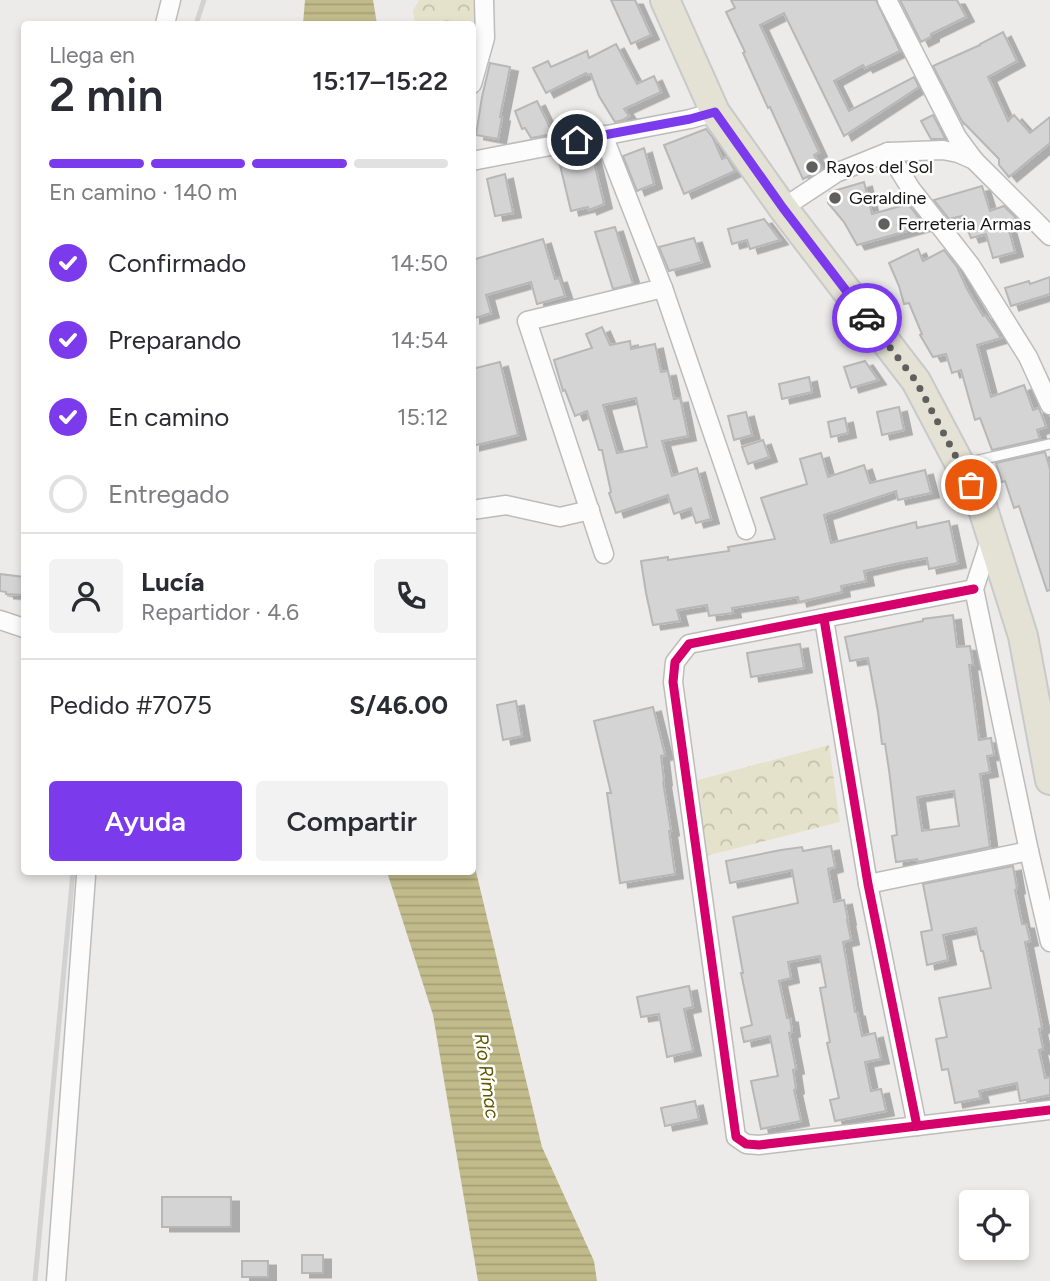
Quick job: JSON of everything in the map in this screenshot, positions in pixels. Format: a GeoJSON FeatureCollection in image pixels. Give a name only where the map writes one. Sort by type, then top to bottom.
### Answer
{"type":"FeatureCollection","features":[{"type":"Feature","properties":{"kind":"highway"},"geometry":{"type":"LineString","coordinates":[[665,0],[715,112],[783,208],[916,381],[982,506],[1023,636],[1050,780]]}},
{"type":"Feature","properties":{"kind":"street"},"geometry":{"type":"LineString","coordinates":[[166,21],[171,0]]}},
{"type":"Feature","properties":{"kind":"street"},"geometry":{"type":"LineString","coordinates":[[476,70],[485,37],[484,0]]}},
{"type":"Feature","properties":{"kind":"street"},"geometry":{"type":"LineString","coordinates":[[887,0],[957,138],[974,160],[1050,236]]}},
{"type":"Feature","properties":{"kind":"street"},"geometry":{"type":"LineString","coordinates":[[476,160],[715,112]]}},
{"type":"Feature","properties":{"kind":"street"},"geometry":{"type":"LineString","coordinates":[[603,135],[663,288],[746,530]]}},
{"type":"Feature","properties":{"kind":"street"},"geometry":{"type":"LineString","coordinates":[[783,208],[836,173],[888,152],[943,150],[974,160]]}},
{"type":"Feature","properties":{"kind":"street"},"geometry":{"type":"LineString","coordinates":[[888,152],[911,189],[971,267],[1028,357],[1050,405]]}},
{"type":"Feature","properties":{"kind":"street"},"geometry":{"type":"LineString","coordinates":[[604,554],[527,321],[663,288]]}},
{"type":"Feature","properties":{"kind":"street"},"geometry":{"type":"LineString","coordinates":[[476,509],[506,505],[560,517],[590,510]]}},
{"type":"Feature","properties":{"kind":"street"},"geometry":{"type":"LineString","coordinates":[[992,535],[974,589],[1050,942]]}},
{"type":"Feature","properties":{"kind":"street"},"geometry":{"type":"LineString","coordinates":[[974,589],[689,644],[675,662],[673,682],[736,1137],[746,1144],[760,1145],[1050,1110]]}},
{"type":"Feature","properties":{"kind":"street"},"geometry":{"type":"LineString","coordinates":[[824,619],[868,884],[917,1126]]}},
{"type":"Feature","properties":{"kind":"street"},"geometry":{"type":"LineString","coordinates":[[0,620],[21,627]]}},
{"type":"Feature","properties":{"kind":"street"},"geometry":{"type":"LineString","coordinates":[[868,884],[1029,850]]}},
{"type":"Feature","properties":{"kind":"street"},"geometry":{"type":"LineString","coordinates":[[55,1281],[86,876]]}},
{"type":"Feature","properties":{"kind":"lane"},"geometry":{"type":"LineString","coordinates":[[960,465],[1050,444]]}},
{"type":"Feature","properties":{"kind":"green space"},"geometry":{"type":"Polygon","coordinates":[[[419,0],[473,0],[476,21],[415,21],[413,11],[419,0]]]}},
{"type":"Feature","properties":{"kind":"green space"},"geometry":{"type":"Polygon","coordinates":[[[476,24],[479,47],[476,58],[476,24]]]}},
{"type":"Feature","properties":{"kind":"green space"},"geometry":{"type":"Polygon","coordinates":[[[829,745],[840,822],[706,856],[698,780],[829,745]]]}},
{"type":"Feature","properties":{"kind":"water"},"geometry":{"type":"Polygon","coordinates":[[[305,0],[373,0],[376,21],[303,21],[305,0]]]}},
{"type":"Feature","properties":{"kind":"water","name":"Río Rímac"},"geometry":{"type":"Polygon","coordinates":[[[476,872],[542,1147],[594,1261],[597,1281],[478,1281],[433,1015],[388,875],[476,875],[476,872]]]}},
{"type":"Feature","properties":{"kind":"building"},"geometry":{"type":"Polygon","coordinates":[[[611,0],[635,0],[651,35],[631,44],[611,0]]]}},
{"type":"Feature","properties":{"kind":"building"},"geometry":{"type":"Polygon","coordinates":[[[731,0],[876,0],[900,51],[865,68],[863,65],[834,81],[849,111],[914,77],[919,87],[844,136],[784,13],[760,25],[819,152],[814,155],[822,169],[803,179],[726,12],[735,8],[731,0]]]}},
{"type":"Feature","properties":{"kind":"building"},"geometry":{"type":"Polygon","coordinates":[[[900,0],[957,0],[966,17],[931,34],[931,37],[921,42],[900,0]]]}},
{"type":"Feature","properties":{"kind":"building"},"geometry":{"type":"Polygon","coordinates":[[[1003,32],[1017,61],[988,77],[1008,121],[1014,115],[1030,133],[1050,117],[1050,143],[1009,177],[999,165],[999,159],[962,121],[964,125],[933,66],[1003,32]]]}},
{"type":"Feature","properties":{"kind":"building"},"geometry":{"type":"Polygon","coordinates":[[[616,44],[637,84],[654,76],[661,92],[624,109],[629,116],[623,120],[615,122],[599,96],[591,74],[586,73],[546,93],[533,68],[548,61],[551,67],[587,51],[589,58],[616,44]]]}},
{"type":"Feature","properties":{"kind":"building"},"geometry":{"type":"Polygon","coordinates":[[[490,63],[510,67],[498,139],[476,135],[490,63]]]}},
{"type":"Feature","properties":{"kind":"building"},"geometry":{"type":"Polygon","coordinates":[[[537,101],[553,134],[531,138],[525,128],[522,129],[515,111],[537,101]]]}},
{"type":"Feature","properties":{"kind":"building"},"geometry":{"type":"Polygon","coordinates":[[[933,115],[945,138],[943,139],[931,139],[921,121],[933,115]]]}},
{"type":"Feature","properties":{"kind":"building"},"geometry":{"type":"Polygon","coordinates":[[[706,129],[722,159],[727,157],[735,171],[684,194],[664,145],[706,129]]]}},
{"type":"Feature","properties":{"kind":"building"},"geometry":{"type":"Polygon","coordinates":[[[644,148],[654,184],[637,191],[623,156],[644,148]]]}},
{"type":"Feature","properties":{"kind":"building"},"geometry":{"type":"Polygon","coordinates":[[[592,153],[604,204],[589,210],[588,207],[571,211],[559,161],[592,153]]]}},
{"type":"Feature","properties":{"kind":"building"},"geometry":{"type":"Polygon","coordinates":[[[505,174],[513,213],[495,216],[487,179],[505,174]]]}},
{"type":"Feature","properties":{"kind":"building","name":"Ferreteria Armas"},"geometry":{"type":"Polygon","coordinates":[[[864,182],[872,214],[908,204],[925,226],[857,245],[844,222],[828,203],[830,192],[864,182]]]}},
{"type":"Feature","properties":{"kind":"building"},"geometry":{"type":"Polygon","coordinates":[[[982,186],[990,211],[1004,206],[1022,224],[1008,227],[1015,252],[993,258],[986,234],[971,238],[962,216],[949,219],[934,200],[982,186]]]}},
{"type":"Feature","properties":{"kind":"building"},"geometry":{"type":"Polygon","coordinates":[[[764,219],[780,240],[750,249],[747,240],[732,244],[728,229],[764,219]]]}},
{"type":"Feature","properties":{"kind":"building"},"geometry":{"type":"Polygon","coordinates":[[[615,227],[633,284],[613,289],[595,232],[615,227]]]}},
{"type":"Feature","properties":{"kind":"building"},"geometry":{"type":"Polygon","coordinates":[[[694,238],[702,262],[669,271],[659,247],[694,238]]]}},
{"type":"Feature","properties":{"kind":"building"},"geometry":{"type":"Polygon","coordinates":[[[543,239],[555,279],[559,278],[565,296],[537,304],[531,282],[486,295],[491,313],[476,318],[476,259],[543,239]]]}},
{"type":"Feature","properties":{"kind":"building"},"geometry":{"type":"Polygon","coordinates":[[[918,249],[923,261],[944,250],[957,267],[983,316],[985,315],[1001,338],[977,345],[991,397],[1024,385],[1033,410],[1039,408],[1046,427],[1037,430],[1040,439],[992,450],[980,418],[975,420],[961,370],[952,373],[946,354],[933,357],[920,335],[922,334],[909,303],[904,304],[889,263],[918,249]]]}},
{"type":"Feature","properties":{"kind":"building"},"geometry":{"type":"Polygon","coordinates":[[[1050,277],[1050,294],[1011,306],[1005,288],[1050,277]]]}},
{"type":"Feature","properties":{"kind":"building"},"geometry":{"type":"Polygon","coordinates":[[[602,327],[610,345],[630,341],[631,349],[655,344],[661,372],[668,371],[674,399],[680,398],[688,436],[662,441],[672,476],[697,468],[711,519],[696,523],[691,508],[674,514],[668,495],[616,513],[609,493],[611,492],[602,450],[599,450],[587,411],[575,416],[565,390],[563,391],[554,360],[592,348],[586,334],[602,327]],[[636,398],[603,405],[617,453],[647,447],[636,398]]]}},
{"type":"Feature","properties":{"kind":"building"},"geometry":{"type":"Polygon","coordinates":[[[865,361],[878,380],[851,388],[844,367],[865,361]]]}},
{"type":"Feature","properties":{"kind":"building"},"geometry":{"type":"Polygon","coordinates":[[[500,362],[518,435],[476,445],[476,368],[500,362]]]}},
{"type":"Feature","properties":{"kind":"building"},"geometry":{"type":"Polygon","coordinates":[[[809,377],[812,392],[782,399],[779,384],[809,377]]]}},
{"type":"Feature","properties":{"kind":"building"},"geometry":{"type":"Polygon","coordinates":[[[899,407],[904,430],[882,435],[877,412],[899,407]]]}},
{"type":"Feature","properties":{"kind":"building"},"geometry":{"type":"Polygon","coordinates":[[[746,412],[752,435],[734,440],[728,416],[746,412]]]}},
{"type":"Feature","properties":{"kind":"building"},"geometry":{"type":"Polygon","coordinates":[[[845,418],[848,433],[831,437],[828,422],[845,418]]]}},
{"type":"Feature","properties":{"kind":"building"},"geometry":{"type":"Polygon","coordinates":[[[763,440],[769,457],[748,464],[742,447],[763,440]]]}},
{"type":"Feature","properties":{"kind":"building"},"geometry":{"type":"Polygon","coordinates":[[[1045,452],[1050,469],[1050,590],[1047,591],[1019,506],[1014,508],[996,463],[1045,452]]]}},
{"type":"Feature","properties":{"kind":"building"},"geometry":{"type":"Polygon","coordinates":[[[821,453],[828,477],[864,465],[870,483],[925,470],[931,493],[898,500],[896,491],[824,515],[831,543],[916,522],[917,528],[949,521],[958,563],[929,569],[927,558],[899,563],[864,571],[866,581],[841,586],[842,592],[799,602],[798,597],[732,608],[733,613],[709,616],[707,605],[677,610],[680,621],[653,625],[641,561],[729,551],[728,547],[775,539],[761,498],[807,484],[800,459],[821,453]]]}},
{"type":"Feature","properties":{"kind":"building"},"geometry":{"type":"Polygon","coordinates":[[[0,574],[21,577],[21,595],[0,591],[0,574]]]}},
{"type":"Feature","properties":{"kind":"building"},"geometry":{"type":"Polygon","coordinates":[[[953,615],[957,647],[970,646],[973,665],[969,665],[979,740],[991,738],[994,755],[987,756],[990,772],[980,774],[990,847],[918,862],[917,859],[896,862],[892,836],[897,835],[889,770],[868,658],[850,661],[845,637],[953,615]],[[954,791],[917,797],[922,831],[959,826],[954,791]]]}},
{"type":"Feature","properties":{"kind":"building"},"geometry":{"type":"Polygon","coordinates":[[[800,644],[804,668],[751,677],[747,653],[800,644]]]}},
{"type":"Feature","properties":{"kind":"building"},"geometry":{"type":"Polygon","coordinates":[[[516,701],[522,736],[503,740],[497,705],[516,701]]]}},
{"type":"Feature","properties":{"kind":"building"},"geometry":{"type":"Polygon","coordinates":[[[653,707],[665,755],[661,756],[663,782],[675,874],[620,883],[607,793],[611,793],[594,721],[653,707]]]}},
{"type":"Feature","properties":{"kind":"building"},"geometry":{"type":"Polygon","coordinates":[[[831,846],[835,867],[828,869],[834,902],[844,900],[851,940],[843,942],[855,1012],[862,1036],[875,1033],[881,1059],[865,1062],[871,1091],[881,1089],[886,1111],[835,1121],[830,1100],[839,1098],[827,1043],[830,1042],[820,988],[826,987],[820,956],[788,962],[791,978],[779,981],[787,1018],[790,1018],[792,1032],[789,1033],[796,1069],[793,1070],[794,1090],[801,1121],[761,1129],[751,1081],[778,1076],[770,1036],[744,1042],[741,1028],[752,1025],[733,917],[798,903],[792,870],[730,883],[726,861],[802,847],[803,851],[831,846]]]}},
{"type":"Feature","properties":{"kind":"building"},"geometry":{"type":"Polygon","coordinates":[[[1013,866],[1022,924],[1026,924],[1030,941],[1025,942],[1042,1028],[1039,1029],[1043,1049],[1039,1050],[1045,1078],[1050,1077],[1050,1095],[1020,1101],[1017,1083],[979,1091],[981,1098],[955,1103],[948,1069],[942,1070],[936,1039],[947,1037],[939,998],[991,988],[976,928],[943,935],[948,960],[927,965],[921,932],[932,930],[923,884],[1013,866]]]}},
{"type":"Feature","properties":{"kind":"building"},"geometry":{"type":"Polygon","coordinates":[[[689,986],[693,1007],[684,1009],[693,1051],[667,1057],[659,1014],[641,1017],[637,997],[689,986]]]}},
{"type":"Feature","properties":{"kind":"building"},"geometry":{"type":"Polygon","coordinates":[[[695,1101],[699,1119],[665,1126],[661,1108],[695,1101]]]}},
{"type":"Feature","properties":{"kind":"building"},"geometry":{"type":"Polygon","coordinates":[[[162,1197],[231,1197],[231,1227],[162,1227],[162,1197]]]}},
{"type":"Feature","properties":{"kind":"building"},"geometry":{"type":"Polygon","coordinates":[[[302,1255],[323,1255],[323,1273],[302,1273],[302,1255]]]}},
{"type":"Feature","properties":{"kind":"building"},"geometry":{"type":"Polygon","coordinates":[[[242,1261],[268,1261],[268,1277],[242,1277],[242,1261]]]}},
{"type":"Feature","properties":{"kind":"railway"},"geometry":{"type":"LineString","coordinates":[[197,21],[204,0]]}},
{"type":"Feature","properties":{"kind":"railway"},"geometry":{"type":"LineString","coordinates":[[35,1281],[73,875]]}},
{"type":"Feature","properties":{"kind":"cycle path"},"geometry":{"type":"LineString","coordinates":[[974,589],[689,644],[675,662],[673,682],[736,1137],[746,1144],[759,1145],[1050,1110]]}},
{"type":"Feature","properties":{"kind":"cycle path"},"geometry":{"type":"LineString","coordinates":[[824,619],[868,884],[917,1126]]}},
{"type":"Feature","properties":{"kind":"way so far"},"geometry":{"type":"LineString","coordinates":[[867,318],[916,381],[971,485]]}},
{"type":"Feature","properties":{"kind":"place","name":"Rayos del Sol"},"geometry":{"type":"Point","coordinates":[812,167]}},
{"type":"Feature","properties":{"kind":"place","name":"Geraldine"},"geometry":{"type":"Point","coordinates":[835,198]}},
{"type":"Feature","properties":{"kind":"place","name":"Ferreteria Armas"},"geometry":{"type":"Point","coordinates":[884,224]}},
{"type":"Feature","properties":{"kind":"route"},"geometry":{"type":"LineString","coordinates":[[577,140],[715,112],[783,208],[867,318]]}}]}
